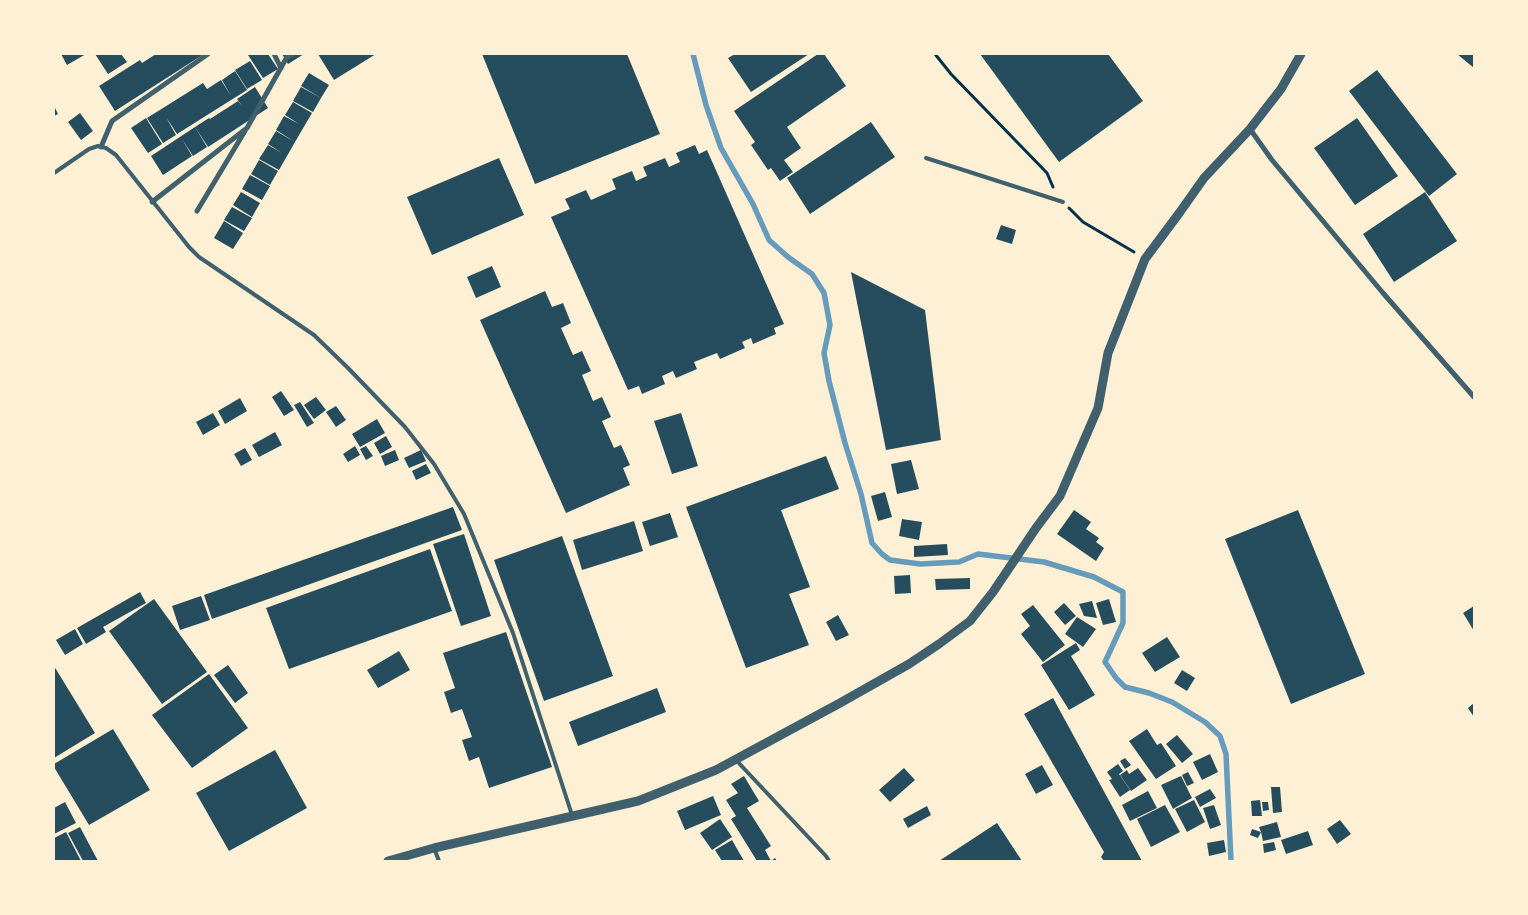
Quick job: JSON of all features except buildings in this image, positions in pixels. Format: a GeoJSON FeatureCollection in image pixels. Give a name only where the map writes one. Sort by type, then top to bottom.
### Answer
{"type":"FeatureCollection","features":[{"type":"Feature","properties":{"kind":"street"},"geometry":{"type":"LineString","coordinates":[[101,147],[112,120],[208,54]]}},
{"type":"Feature","properties":{"kind":"street"},"geometry":{"type":"LineString","coordinates":[[274,54],[281,68]]}},
{"type":"Feature","properties":{"kind":"street"},"geometry":{"type":"LineString","coordinates":[[197,211],[287,57],[293,54]]}},
{"type":"Feature","properties":{"kind":"street"},"geometry":{"type":"LineString","coordinates":[[388,861],[434,848],[638,801],[716,770],[840,703],[939,644],[970,621],[993,592],[1060,496],[1098,408],[1108,353],[1144,259],[1204,178],[1250,129],[1281,89],[1301,54]]}},
{"type":"Feature","properties":{"kind":"street"},"geometry":{"type":"LineString","coordinates":[[152,202],[247,128]]}},
{"type":"Feature","properties":{"kind":"street"},"geometry":{"type":"LineString","coordinates":[[1250,129],[1272,160],[1383,293],[1474,397]]}},
{"type":"Feature","properties":{"kind":"lane"},"geometry":{"type":"LineString","coordinates":[[54,173],[88,149],[106,148],[116,155],[177,233],[199,257],[314,335],[405,427],[434,464],[464,514],[513,634],[572,816]]}},
{"type":"Feature","properties":{"kind":"lane"},"geometry":{"type":"LineString","coordinates":[[926,158],[1063,202]]}},
{"type":"Feature","properties":{"kind":"lane"},"geometry":{"type":"LineString","coordinates":[[736,760],[829,861]]}},
{"type":"Feature","properties":{"kind":"lane"},"geometry":{"type":"LineString","coordinates":[[434,848],[439,861]]}},
{"type":"Feature","properties":{"kind":"path"},"geometry":{"type":"LineString","coordinates":[[934,54],[1047,174],[1063,202],[1083,222],[1144,259]]}},
{"type":"Feature","properties":{"kind":"waterway"},"geometry":{"type":"LineString","coordinates":[[693,54],[706,105],[721,148],[753,204],[769,240],[788,257],[812,274],[824,293],[830,325],[824,353],[829,381],[861,494],[872,543],[890,560],[920,564],[959,562],[978,554],[1044,562],[1094,577],[1123,592],[1123,623],[1105,662],[1125,687],[1149,693],[1172,702],[1205,722],[1220,736],[1226,754],[1231,861]]}}]}
